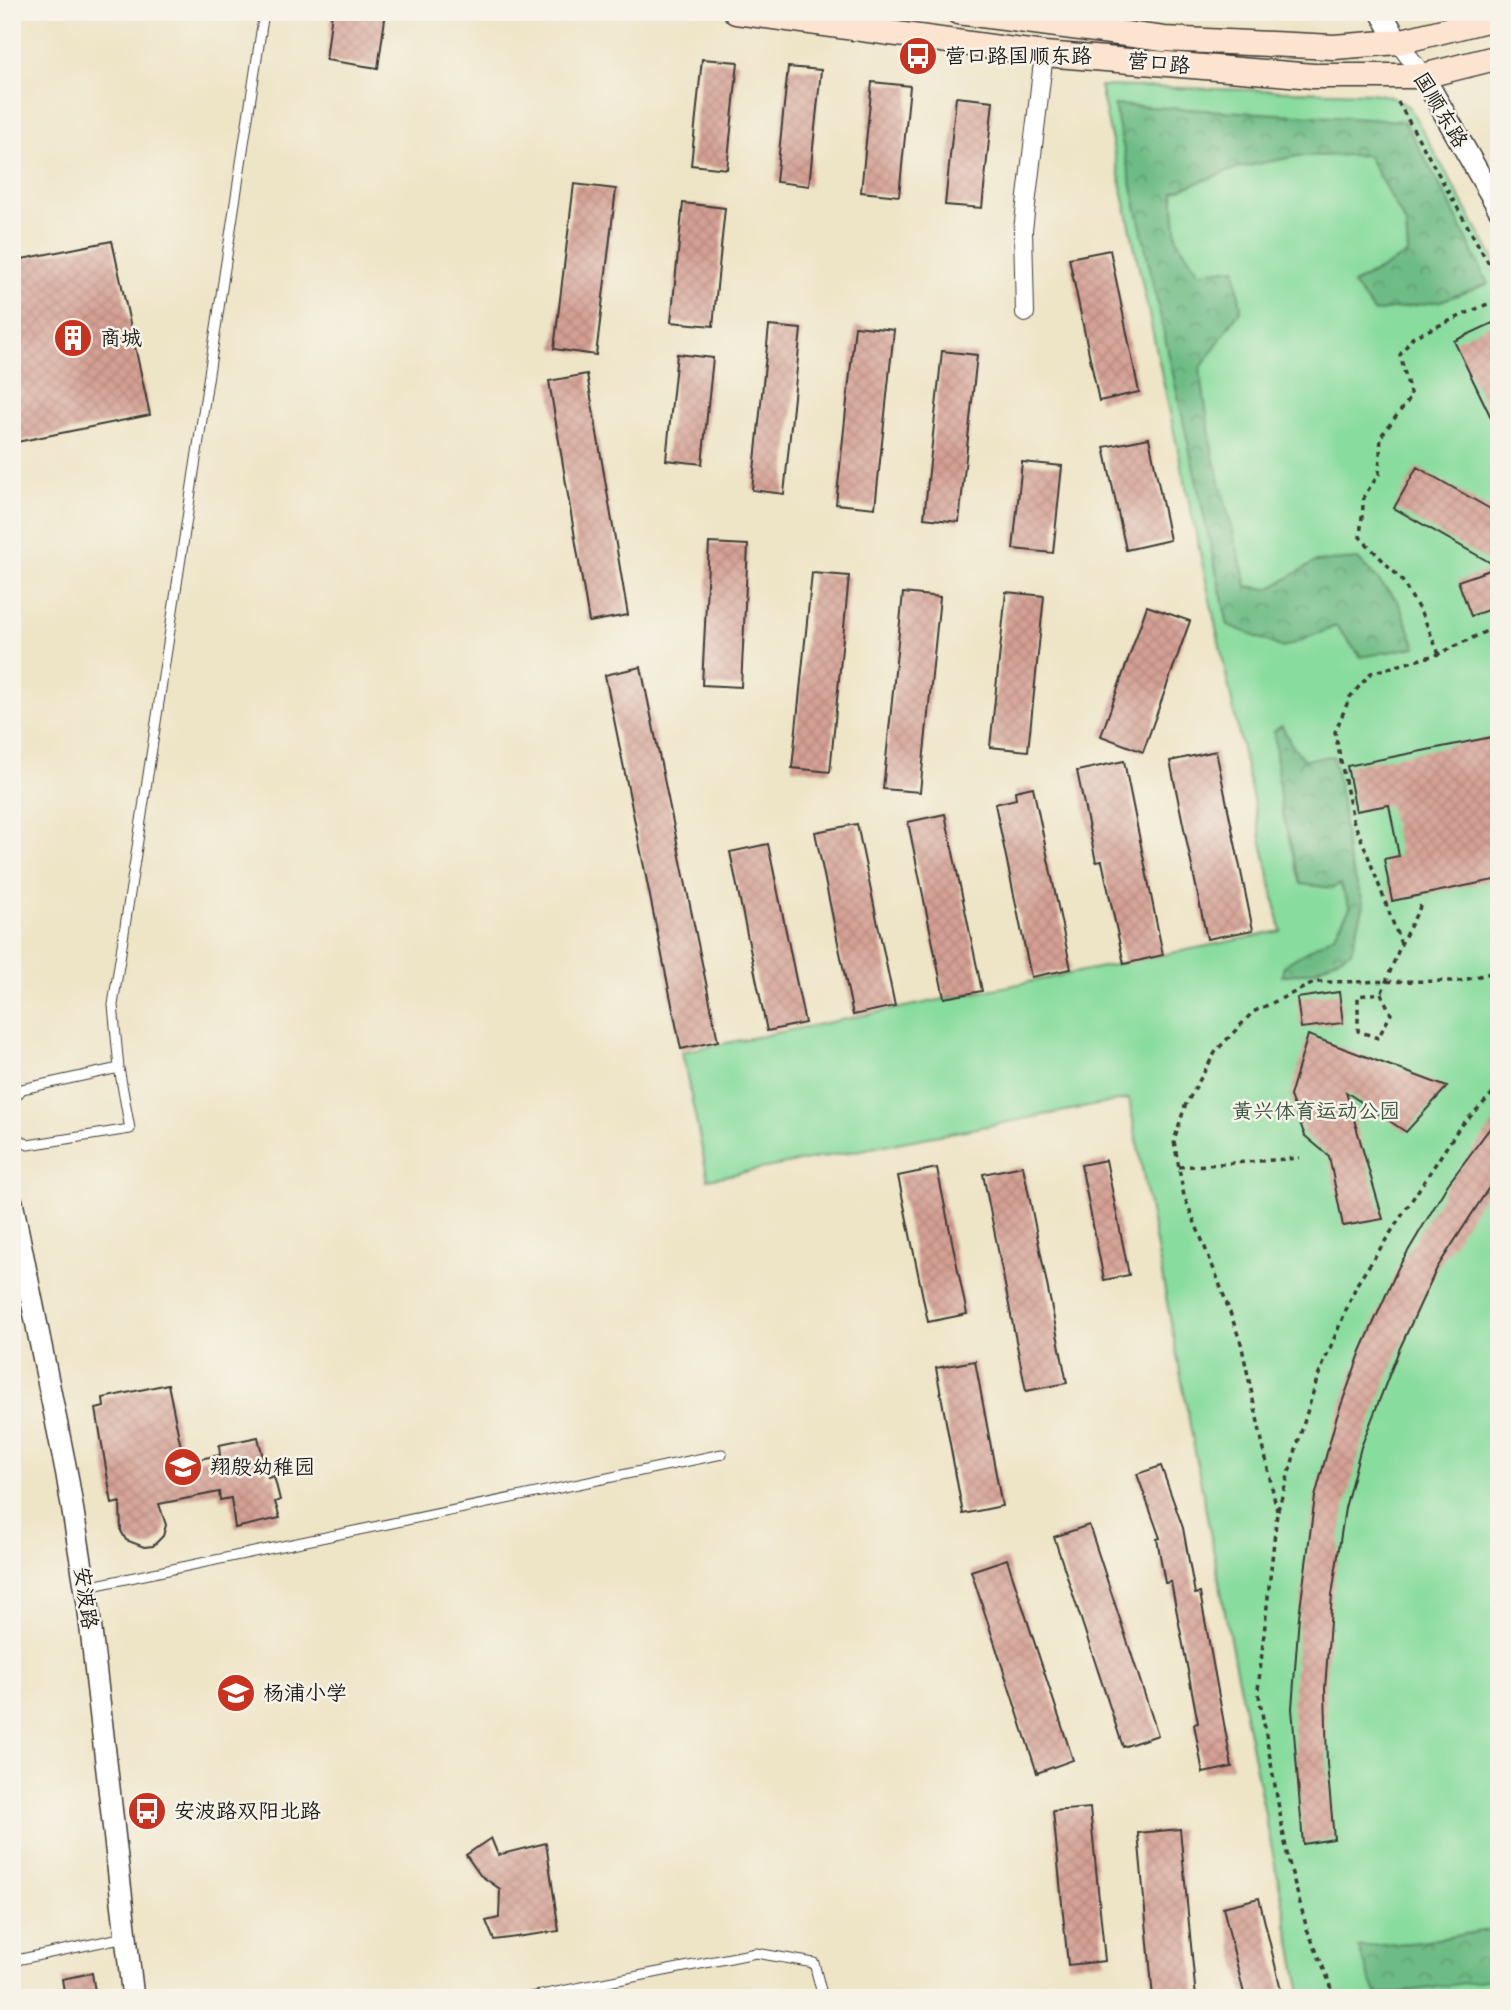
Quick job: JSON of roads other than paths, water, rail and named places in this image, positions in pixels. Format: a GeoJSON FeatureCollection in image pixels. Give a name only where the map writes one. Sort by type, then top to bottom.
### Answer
{"type":"FeatureCollection","features":[{"type":"Feature","properties":{"kind":"main road","name":"营口路"},"geometry":{"type":"LineString","coordinates":[[736,12],[1044,54],[1313,76],[1423,76],[1499,57]]}},
{"type":"Feature","properties":{"kind":"main road","name":"营口路"},"geometry":{"type":"LineString","coordinates":[[958,12],[1164,39],[1334,47],[1398,42],[1499,17]]}},
{"type":"Feature","properties":{"kind":"street","name":"国顺东路"},"geometry":{"type":"LineString","coordinates":[[1381,12],[1398,42],[1423,76],[1499,209]]}},
{"type":"Feature","properties":{"kind":"street"},"geometry":{"type":"LineString","coordinates":[[1025,313],[1023,230],[1044,54]]}},
{"type":"Feature","properties":{"kind":"street","name":"安波路"},"geometry":{"type":"LineString","coordinates":[[12,1202],[67,1475],[85,1588],[133,1998]]}},
{"type":"Feature","properties":{"kind":"lane"},"geometry":{"type":"LineString","coordinates":[[12,1134],[28,1145],[131,1129],[119,1068],[113,1005],[264,12]]}},
{"type":"Feature","properties":{"kind":"lane"},"geometry":{"type":"LineString","coordinates":[[12,1102],[22,1089],[119,1068]]}},
{"type":"Feature","properties":{"kind":"lane"},"geometry":{"type":"LineString","coordinates":[[85,1588],[722,1454]]}},
{"type":"Feature","properties":{"kind":"lane"},"geometry":{"type":"LineString","coordinates":[[12,1961],[125,1937]]}},
{"type":"Feature","properties":{"kind":"lane"},"geometry":{"type":"LineString","coordinates":[[526,1998],[756,1953],[814,1963],[823,1998]]}},
{"type":"Feature","properties":{"kind":"place","name":"营口路国顺东路"},"geometry":{"type":"Point","coordinates":[918,56]}},
{"type":"Feature","properties":{"kind":"place","name":"商城"},"geometry":{"type":"Point","coordinates":[73,338]}},
{"type":"Feature","properties":{"kind":"place","name":"翔殷幼稚园"},"geometry":{"type":"Point","coordinates":[183,1467]}},
{"type":"Feature","properties":{"kind":"place","name":"杨浦小学"},"geometry":{"type":"Point","coordinates":[236,1693]}},
{"type":"Feature","properties":{"kind":"place","name":"安波路双阳北路"},"geometry":{"type":"Point","coordinates":[147,1811]}},
{"type":"Feature","properties":{"kind":"park label","name":"黄兴体育运动公园"},"geometry":{"type":"Point","coordinates":[1316,1111]}}]}
